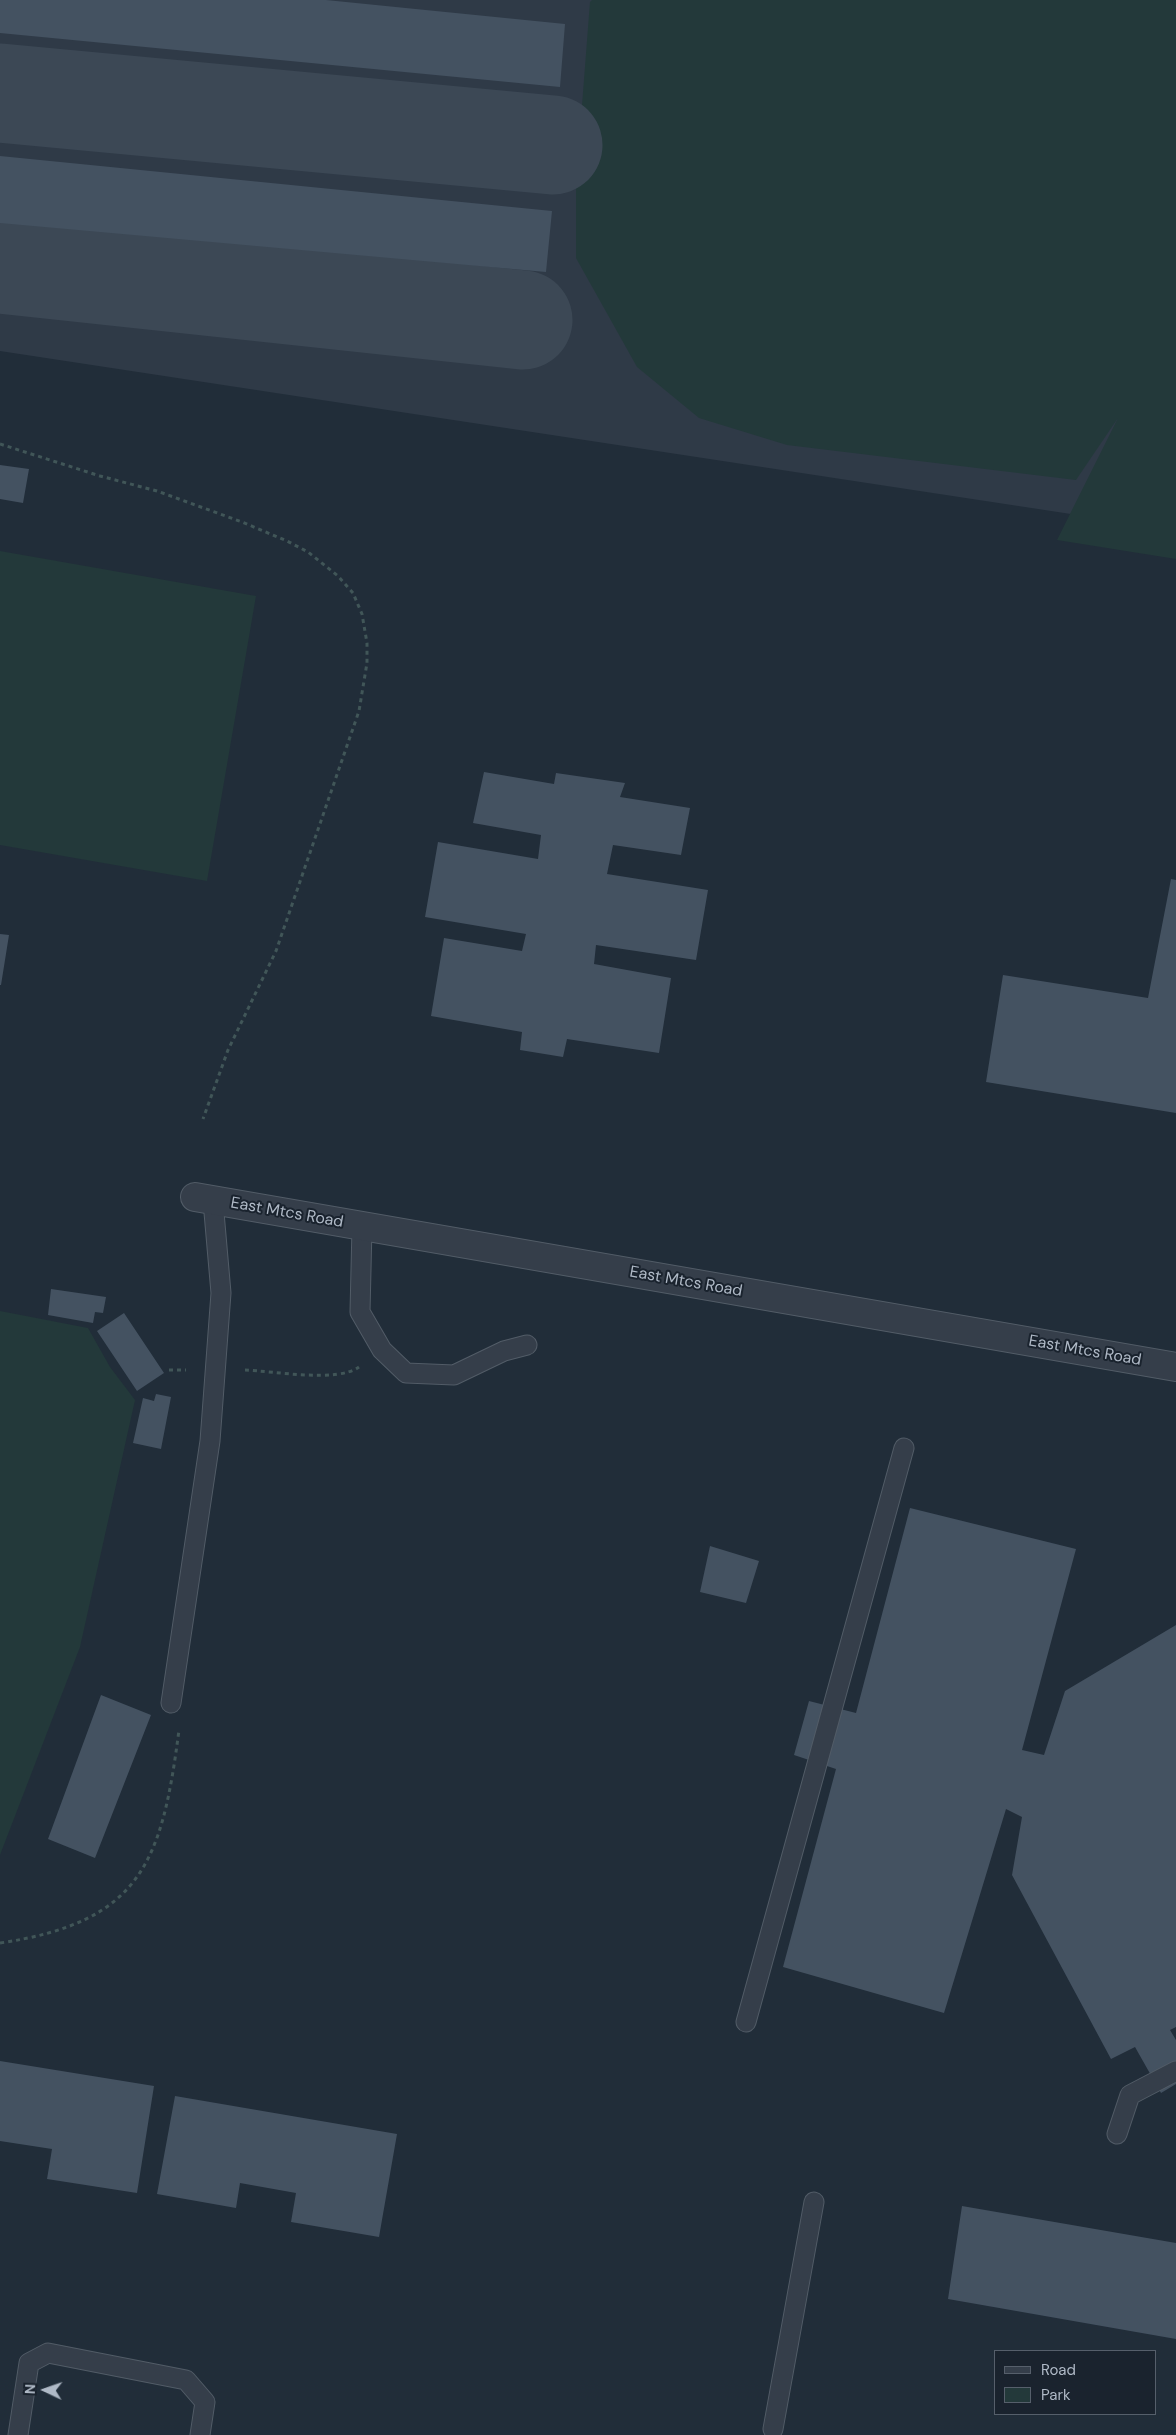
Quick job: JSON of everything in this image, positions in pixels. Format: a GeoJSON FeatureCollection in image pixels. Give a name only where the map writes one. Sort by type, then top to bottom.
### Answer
{"type":"FeatureCollection","features":[{"type":"Feature","properties":{"kind":"street","name":"East Mtcs Road"},"geometry":{"type":"LineString","coordinates":[[204,1199],[1176,1367]]}},
{"type":"Feature","properties":{"kind":"lane"},"geometry":{"type":"LineString","coordinates":[[171,1703],[210,1441],[221,1294],[204,1199]]}},
{"type":"Feature","properties":{"kind":"lane"},"geometry":{"type":"LineString","coordinates":[[362,1226],[360,1312],[382,1350],[406,1373],[454,1375],[504,1351],[527,1345]]}},
{"type":"Feature","properties":{"kind":"lane"},"geometry":{"type":"LineString","coordinates":[[746,2022],[904,1448]]}},
{"type":"Feature","properties":{"kind":"lane"},"geometry":{"type":"LineString","coordinates":[[1117,2134],[1130,2095],[1176,2070]]}},
{"type":"Feature","properties":{"kind":"lane"},"geometry":{"type":"LineString","coordinates":[[773,2429],[814,2202]]}},
{"type":"Feature","properties":{"kind":"lane"},"geometry":{"type":"LineString","coordinates":[[18,2435],[29,2363],[48,2353],[186,2380],[205,2402],[200,2435]]}},
{"type":"Feature","properties":{"kind":"path"},"geometry":{"type":"LineString","coordinates":[[0,444],[108,478],[157,491],[242,522],[287,541],[308,552],[338,576],[353,593],[362,614],[368,663],[360,711],[276,951],[228,1050],[203,1119]]}},
{"type":"Feature","properties":{"kind":"path"},"geometry":{"type":"LineString","coordinates":[[169,1370],[326,1375],[352,1372],[382,1350]]}},
{"type":"Feature","properties":{"kind":"path"},"geometry":{"type":"LineString","coordinates":[[0,1943],[33,1938],[85,1920],[106,1909],[140,1875],[160,1830],[175,1758],[179,1726],[171,1703]]}},
{"type":"Feature","properties":{"kind":"shaded area"},"geometry":{"type":"Polygon","coordinates":[[[0,0],[1176,0],[1176,530],[0,351],[0,0]]]}},
{"type":"Feature","properties":{"kind":"green space"},"geometry":{"type":"Polygon","coordinates":[[[592,0],[1176,0],[1176,559],[1057,540],[1118,418],[1076,480],[787,445],[699,418],[637,367],[576,258],[576,183],[590,2],[592,0]]]}},
{"type":"Feature","properties":{"kind":"green space"},"geometry":{"type":"Polygon","coordinates":[[[0,551],[256,596],[207,881],[0,845],[0,551]]]}},
{"type":"Feature","properties":{"kind":"green space"},"geometry":{"type":"Polygon","coordinates":[[[0,1311],[88,1328],[110,1367],[135,1400],[80,1647],[0,1855],[0,1311]]]}},
{"type":"Feature","properties":{"kind":"building"},"geometry":{"type":"Polygon","coordinates":[[[0,0],[326,0],[565,24],[560,87],[0,33],[0,0]]]}},
{"type":"Feature","properties":{"kind":"building"},"geometry":{"type":"Polygon","coordinates":[[[0,156],[552,211],[546,272],[0,223],[0,156]]]}},
{"type":"Feature","properties":{"kind":"building"},"geometry":{"type":"Polygon","coordinates":[[[0,465],[29,469],[23,503],[0,499],[0,465]]]}},
{"type":"Feature","properties":{"kind":"building"},"geometry":{"type":"Polygon","coordinates":[[[484,772],[554,784],[556,773],[625,783],[620,797],[690,808],[681,855],[613,845],[607,874],[708,890],[696,960],[596,945],[594,964],[671,978],[659,1053],[567,1039],[563,1057],[520,1050],[522,1032],[431,1016],[444,938],[522,951],[526,934],[425,917],[438,842],[538,859],[541,835],[473,823],[484,772]]]}},
{"type":"Feature","properties":{"kind":"building"},"geometry":{"type":"Polygon","coordinates":[[[1171,879],[1176,880],[1176,1113],[986,1082],[1003,975],[1148,998],[1171,879]]]}},
{"type":"Feature","properties":{"kind":"building"},"geometry":{"type":"Polygon","coordinates":[[[0,934],[9,935],[1,985],[0,985],[0,934]]]}},
{"type":"Feature","properties":{"kind":"building"},"geometry":{"type":"Polygon","coordinates":[[[51,1289],[106,1297],[103,1313],[95,1312],[93,1323],[48,1315],[51,1289]]]}},
{"type":"Feature","properties":{"kind":"building"},"geometry":{"type":"Polygon","coordinates":[[[124,1313],[164,1373],[137,1391],[97,1331],[124,1313]]]}},
{"type":"Feature","properties":{"kind":"building"},"geometry":{"type":"Polygon","coordinates":[[[156,1394],[171,1397],[161,1449],[133,1443],[143,1398],[154,1401],[156,1394]]]}},
{"type":"Feature","properties":{"kind":"building"},"geometry":{"type":"Polygon","coordinates":[[[910,1508],[1076,1549],[1022,1750],[1044,1755],[1065,1691],[1176,1625],[1176,2027],[1170,2030],[1176,2040],[1176,2084],[1161,2093],[1135,2047],[1111,2059],[1012,1875],[1022,1817],[1006,1809],[944,2013],[783,1967],[836,1769],[794,1755],[809,1701],[856,1713],[910,1508]]]}},
{"type":"Feature","properties":{"kind":"building"},"geometry":{"type":"Polygon","coordinates":[[[710,1546],[759,1561],[746,1603],[700,1592],[710,1546]]]}},
{"type":"Feature","properties":{"kind":"building"},"geometry":{"type":"Polygon","coordinates":[[[101,1695],[151,1715],[95,1858],[48,1839],[101,1695]]]}},
{"type":"Feature","properties":{"kind":"building"},"geometry":{"type":"Polygon","coordinates":[[[0,2061],[154,2086],[137,2193],[47,2179],[52,2149],[0,2141],[0,2061]]]}},
{"type":"Feature","properties":{"kind":"building"},"geometry":{"type":"Polygon","coordinates":[[[175,2096],[397,2134],[379,2237],[291,2222],[296,2193],[240,2183],[236,2208],[157,2194],[175,2096]]]}},
{"type":"Feature","properties":{"kind":"building"},"geometry":{"type":"Polygon","coordinates":[[[962,2206],[1176,2243],[1176,2339],[948,2299],[962,2206]]]}},
{"type":"Feature","properties":{"kind":"taxiway"},"geometry":{"type":"LineString","coordinates":[[0,93],[553,145]]}},
{"type":"Feature","properties":{"kind":"taxiway"},"geometry":{"type":"LineString","coordinates":[[0,264],[523,320]]}}]}
